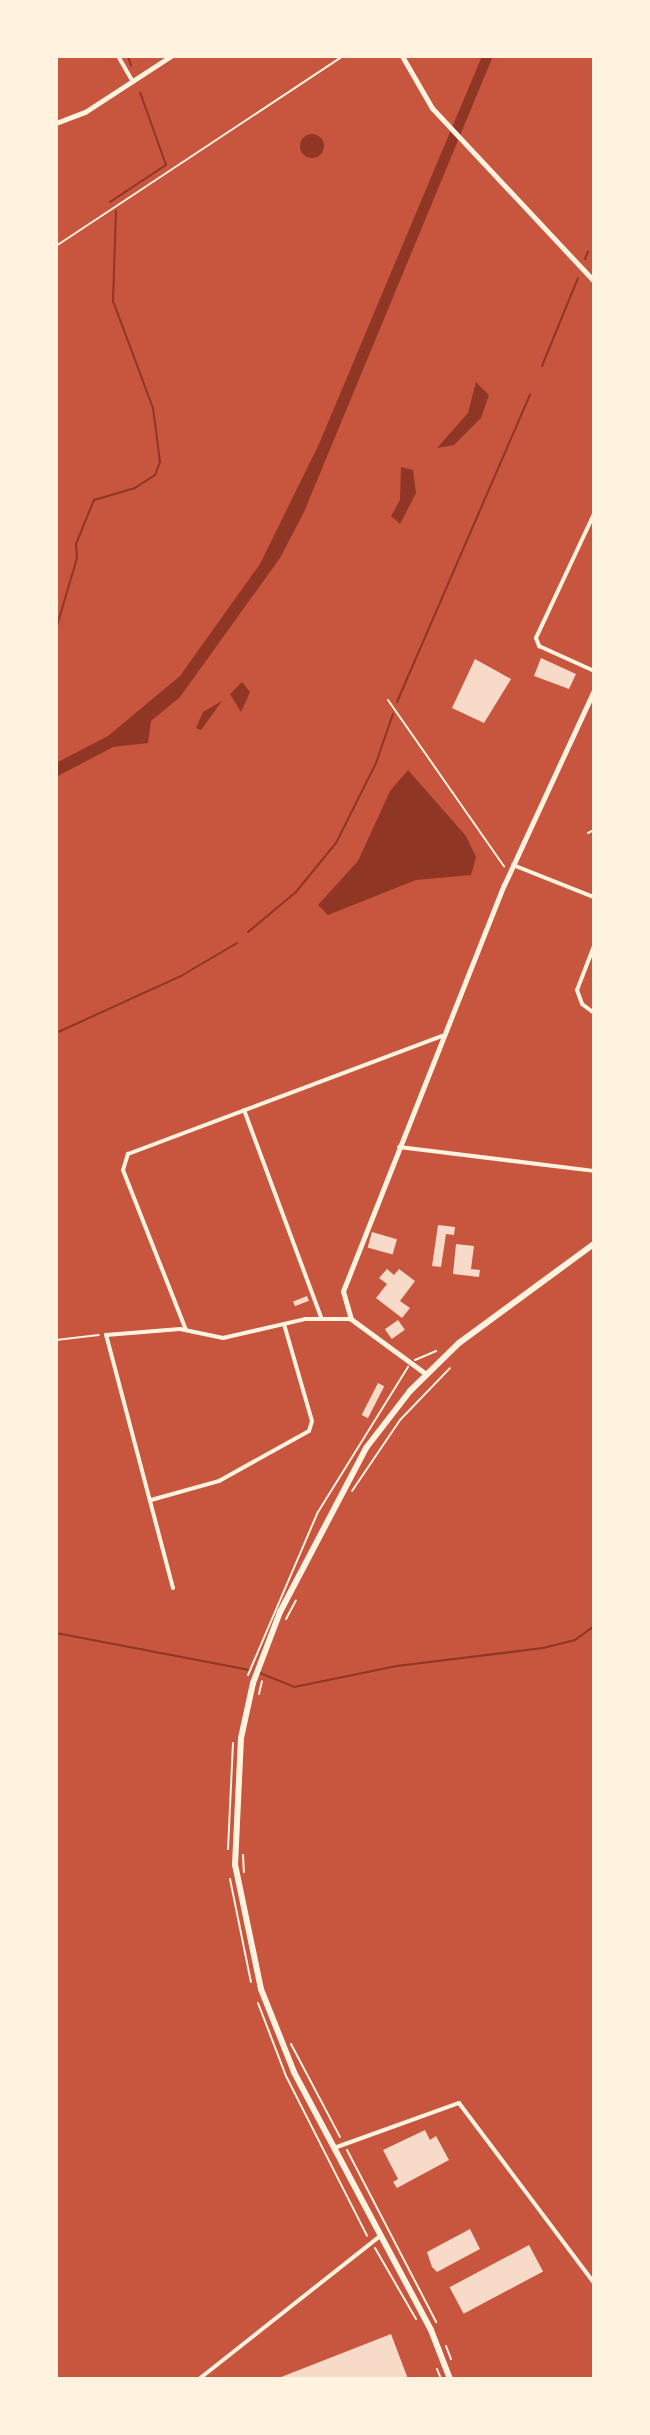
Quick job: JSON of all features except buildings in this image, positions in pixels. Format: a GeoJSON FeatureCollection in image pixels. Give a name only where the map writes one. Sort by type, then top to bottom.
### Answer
{"type":"FeatureCollection","features":[{"type":"Feature","properties":{"kind":"main road"},"geometry":{"type":"LineString","coordinates":[[450,2379],[431,2330],[294,2072],[261,1989],[239,1900],[235,1794],[253,1683],[261,1660],[304,1558],[342,1488],[394,1410],[426,1374],[499,1310],[594,1244]]}},
{"type":"Feature","properties":{"kind":"street"},"geometry":{"type":"LineString","coordinates":[[118,56],[133,82]]}},
{"type":"Feature","properties":{"kind":"street"},"geometry":{"type":"LineString","coordinates":[[56,123],[78,116],[171,56]]}},
{"type":"Feature","properties":{"kind":"street"},"geometry":{"type":"LineString","coordinates":[[402,56],[415,84],[442,119],[594,281]]}},
{"type":"Feature","properties":{"kind":"street"},"geometry":{"type":"LineString","coordinates":[[594,469],[594,477]]}},
{"type":"Feature","properties":{"kind":"street"},"geometry":{"type":"LineString","coordinates":[[594,514],[536,638],[539,646],[594,671]]}},
{"type":"Feature","properties":{"kind":"street"},"geometry":{"type":"LineString","coordinates":[[351,1319],[343,1291],[442,1036],[513,865],[594,690]]}},
{"type":"Feature","properties":{"kind":"street"},"geometry":{"type":"LineString","coordinates":[[513,865],[594,897]]}},
{"type":"Feature","properties":{"kind":"street"},"geometry":{"type":"LineString","coordinates":[[594,946],[577,990],[582,1004],[594,1013]]}},
{"type":"Feature","properties":{"kind":"street"},"geometry":{"type":"LineString","coordinates":[[186,1330],[122,1164],[135,1150],[442,1036]]}},
{"type":"Feature","properties":{"kind":"street"},"geometry":{"type":"LineString","coordinates":[[244,1109],[321,1317]]}},
{"type":"Feature","properties":{"kind":"street"},"geometry":{"type":"LineString","coordinates":[[399,1147],[594,1171]]}},
{"type":"Feature","properties":{"kind":"street"},"geometry":{"type":"LineString","coordinates":[[173,1588],[106,1335],[186,1330],[223,1338],[321,1317],[351,1319],[426,1374]]}},
{"type":"Feature","properties":{"kind":"street"},"geometry":{"type":"LineString","coordinates":[[151,1500],[219,1481],[309,1431],[312,1421],[284,1324]]}},
{"type":"Feature","properties":{"kind":"street"},"geometry":{"type":"LineString","coordinates":[[334,2148],[459,2103],[594,2283]]}},
{"type":"Feature","properties":{"kind":"street"},"geometry":{"type":"LineString","coordinates":[[199,2379],[380,2236]]}},
{"type":"Feature","properties":{"kind":"lane"},"geometry":{"type":"LineString","coordinates":[[588,833],[594,830]]}},
{"type":"Feature","properties":{"kind":"path"},"geometry":{"type":"LineString","coordinates":[[56,246],[343,56]]}},
{"type":"Feature","properties":{"kind":"path"},"geometry":{"type":"LineString","coordinates":[[388,700],[500,863],[513,865]]}},
{"type":"Feature","properties":{"kind":"path"},"geometry":{"type":"LineString","coordinates":[[56,1340],[106,1335]]}},
{"type":"Feature","properties":{"kind":"path"},"geometry":{"type":"LineString","coordinates":[[256,1704],[253,1657],[318,1512],[410,1365],[436,1351]]}},
{"type":"Feature","properties":{"kind":"path"},"geometry":{"type":"LineString","coordinates":[[351,1494],[400,1420],[450,1368]]}},
{"type":"Feature","properties":{"kind":"path"},"geometry":{"type":"LineString","coordinates":[[284,1624],[302,1587]]}},
{"type":"Feature","properties":{"kind":"path"},"geometry":{"type":"LineString","coordinates":[[228,1852],[235,1731]]}},
{"type":"Feature","properties":{"kind":"path"},"geometry":{"type":"LineString","coordinates":[[243,1852],[245,1882]]}},
{"type":"Feature","properties":{"kind":"path"},"geometry":{"type":"LineString","coordinates":[[229,1874],[246,1964],[276,2053],[372,2244],[420,2325]]}},
{"type":"Feature","properties":{"kind":"path"},"geometry":{"type":"LineString","coordinates":[[290,2042],[438,2327]]}},
{"type":"Feature","properties":{"kind":"path"},"geometry":{"type":"LineString","coordinates":[[444,2341],[454,2368]]}},
{"type":"Feature","properties":{"kind":"path"},"geometry":{"type":"LineString","coordinates":[[434,2358],[441,2379]]}},
{"type":"Feature","properties":{"kind":"shaded area"},"geometry":{"type":"Polygon","coordinates":[[[482,56],[493,56],[304,512],[280,558],[180,697],[151,721],[148,743],[113,747],[56,777],[56,763],[108,736],[180,676],[260,564],[319,444],[482,56]]]}},
{"type":"Feature","properties":{"kind":"shaded area"},"geometry":{"type":"Polygon","coordinates":[[[312,134],[321,137],[324,146],[321,155],[312,158],[303,155],[300,146],[303,137],[312,134]]]}},
{"type":"Feature","properties":{"kind":"shaded area"},"geometry":{"type":"Polygon","coordinates":[[[476,382],[489,395],[481,418],[454,445],[437,448],[468,413],[476,382]]]}},
{"type":"Feature","properties":{"kind":"shaded area"},"geometry":{"type":"Polygon","coordinates":[[[401,467],[413,470],[416,493],[400,524],[391,516],[400,500],[401,467]]]}},
{"type":"Feature","properties":{"kind":"shaded area"},"geometry":{"type":"Polygon","coordinates":[[[242,682],[250,692],[241,712],[230,694],[242,682]]]}},
{"type":"Feature","properties":{"kind":"shaded area"},"geometry":{"type":"Polygon","coordinates":[[[222,701],[201,730],[196,728],[203,712],[222,701]]]}},
{"type":"Feature","properties":{"kind":"shaded area"},"geometry":{"type":"Polygon","coordinates":[[[408,770],[466,836],[476,857],[471,875],[416,880],[328,915],[318,905],[358,861],[390,791],[408,770]]]}},
{"type":"Feature","properties":{"kind":"waterway"},"geometry":{"type":"LineString","coordinates":[[128,56],[131,66]]}},
{"type":"Feature","properties":{"kind":"waterway"},"geometry":{"type":"LineString","coordinates":[[110,202],[166,165],[140,92]]}},
{"type":"Feature","properties":{"kind":"waterway"},"geometry":{"type":"LineString","coordinates":[[56,629],[77,558],[76,544],[94,500],[135,488],[155,475],[160,462],[153,408],[113,301],[116,211]]}},
{"type":"Feature","properties":{"kind":"waterway"},"geometry":{"type":"LineString","coordinates":[[585,259],[588,252]]}},
{"type":"Feature","properties":{"kind":"waterway"},"geometry":{"type":"LineString","coordinates":[[542,366],[578,278]]}},
{"type":"Feature","properties":{"kind":"waterway"},"geometry":{"type":"LineString","coordinates":[[397,702],[530,394]]}},
{"type":"Feature","properties":{"kind":"waterway"},"geometry":{"type":"LineString","coordinates":[[248,932],[296,892],[336,843],[376,763],[393,714]]}},
{"type":"Feature","properties":{"kind":"waterway"},"geometry":{"type":"LineString","coordinates":[[56,1033],[181,976],[237,943]]}},
{"type":"Feature","properties":{"kind":"waterway"},"geometry":{"type":"LineString","coordinates":[[260,1673],[294,1687],[397,1666],[543,1648],[575,1640],[594,1626]]}},
{"type":"Feature","properties":{"kind":"waterway"},"geometry":{"type":"LineString","coordinates":[[56,1633],[250,1670]]}}]}
